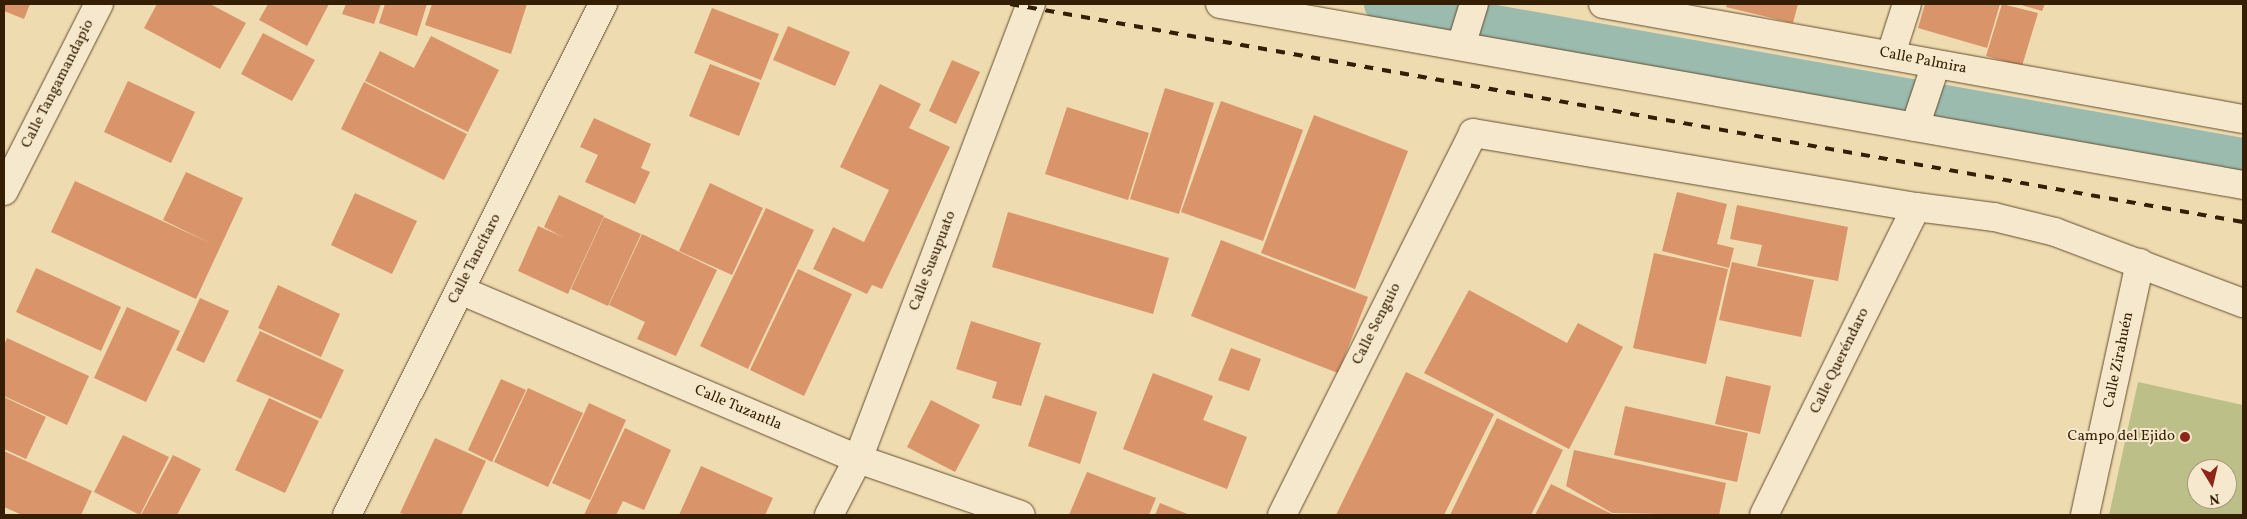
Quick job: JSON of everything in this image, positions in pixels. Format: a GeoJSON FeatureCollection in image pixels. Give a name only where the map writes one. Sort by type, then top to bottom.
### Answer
{"type":"FeatureCollection","features":[{"type":"Feature","properties":{"kind":"street","name":"Calle Tangamandapio"},"geometry":{"type":"LineString","coordinates":[[4,191],[99,4]]}},
{"type":"Feature","properties":{"kind":"street","name":"Calle Tancítaro"},"geometry":{"type":"LineString","coordinates":[[347,515],[603,4]]}},
{"type":"Feature","properties":{"kind":"street","name":"Calle Susupuato"},"geometry":{"type":"LineString","coordinates":[[829,515],[858,459],[1031,4]]}},
{"type":"Feature","properties":{"kind":"street"},"geometry":{"type":"LineString","coordinates":[[1220,4],[1461,44],[2243,185]]}},
{"type":"Feature","properties":{"kind":"street"},"geometry":{"type":"LineString","coordinates":[[1461,44],[1474,4]]}},
{"type":"Feature","properties":{"kind":"street","name":"Calle Palmira"},"geometry":{"type":"LineString","coordinates":[[1603,4],[1685,11],[1890,54],[1935,66],[2243,119]]}},
{"type":"Feature","properties":{"kind":"street"},"geometry":{"type":"LineString","coordinates":[[1890,54],[1907,4]]}},
{"type":"Feature","properties":{"kind":"street"},"geometry":{"type":"LineString","coordinates":[[1915,125],[1935,66]]}},
{"type":"Feature","properties":{"kind":"street","name":"Calle Senguio"},"geometry":{"type":"LineString","coordinates":[[1282,515],[1473,133],[1916,208]]}},
{"type":"Feature","properties":{"kind":"street"},"geometry":{"type":"LineString","coordinates":[[1916,208],[1994,217],[2055,232],[2243,303]]}},
{"type":"Feature","properties":{"kind":"street","name":"Calle Queréndaro"},"geometry":{"type":"LineString","coordinates":[[1764,515],[1916,208]]}},
{"type":"Feature","properties":{"kind":"street","name":"Calle Zirahuén"},"geometry":{"type":"LineString","coordinates":[[2085,515],[2140,263]]}},
{"type":"Feature","properties":{"kind":"street","name":"Calle Tuzantla"},"geometry":{"type":"LineString","coordinates":[[460,290],[858,459],[1021,515]]}},
{"type":"Feature","properties":{"kind":"green space","name":"Campo del Ejido"},"geometry":{"type":"Polygon","coordinates":[[[2138,382],[2243,405],[2243,515],[2109,515],[2138,382]]]}},
{"type":"Feature","properties":{"kind":"building"},"geometry":{"type":"Polygon","coordinates":[[[4,4],[30,4],[24,19],[4,11],[4,4]]]}},
{"type":"Feature","properties":{"kind":"building"},"geometry":{"type":"Polygon","coordinates":[[[157,4],[210,4],[246,23],[220,69],[144,28],[157,4]]]}},
{"type":"Feature","properties":{"kind":"building"},"geometry":{"type":"Polygon","coordinates":[[[268,4],[329,4],[307,46],[259,20],[268,4]]]}},
{"type":"Feature","properties":{"kind":"building"},"geometry":{"type":"Polygon","coordinates":[[[346,4],[381,4],[374,24],[342,14],[346,4]]]}},
{"type":"Feature","properties":{"kind":"building"},"geometry":{"type":"Polygon","coordinates":[[[385,4],[427,4],[417,36],[379,23],[385,4]]]}},
{"type":"Feature","properties":{"kind":"building"},"geometry":{"type":"Polygon","coordinates":[[[432,4],[527,4],[511,54],[425,25],[432,4]]]}},
{"type":"Feature","properties":{"kind":"building"},"geometry":{"type":"Polygon","coordinates":[[[1727,4],[1798,4],[1793,23],[1726,7],[1727,4]]]}},
{"type":"Feature","properties":{"kind":"building"},"geometry":{"type":"Polygon","coordinates":[[[1925,4],[2000,4],[1987,48],[1918,28],[1925,4]]]}},
{"type":"Feature","properties":{"kind":"building"},"geometry":{"type":"Polygon","coordinates":[[[2002,4],[2038,13],[2022,66],[1986,56],[2002,4]]]}},
{"type":"Feature","properties":{"kind":"building"},"geometry":{"type":"Polygon","coordinates":[[[2018,4],[2045,4],[2042,11],[2018,4]]]}},
{"type":"Feature","properties":{"kind":"building"},"geometry":{"type":"Polygon","coordinates":[[[712,8],[779,34],[761,80],[694,53],[712,8]]]}},
{"type":"Feature","properties":{"kind":"building"},"geometry":{"type":"Polygon","coordinates":[[[788,26],[850,52],[835,86],[773,60],[788,26]]]}},
{"type":"Feature","properties":{"kind":"building"},"geometry":{"type":"Polygon","coordinates":[[[263,33],[315,60],[292,101],[241,74],[263,33]]]}},
{"type":"Feature","properties":{"kind":"building"},"geometry":{"type":"Polygon","coordinates":[[[431,36],[499,70],[468,132],[365,81],[380,51],[414,68],[431,36]]]}},
{"type":"Feature","properties":{"kind":"building"},"geometry":{"type":"Polygon","coordinates":[[[952,60],[980,72],[956,124],[929,111],[952,60]]]}},
{"type":"Feature","properties":{"kind":"building"},"geometry":{"type":"Polygon","coordinates":[[[710,64],[760,83],[739,136],[689,116],[710,64]]]}},
{"type":"Feature","properties":{"kind":"building"},"geometry":{"type":"Polygon","coordinates":[[[128,81],[195,112],[171,163],[104,132],[128,81]]]}},
{"type":"Feature","properties":{"kind":"building"},"geometry":{"type":"Polygon","coordinates":[[[364,82],[467,134],[444,180],[341,129],[364,82]]]}},
{"type":"Feature","properties":{"kind":"building"},"geometry":{"type":"Polygon","coordinates":[[[880,84],[921,104],[909,128],[950,147],[882,289],[872,285],[867,294],[813,269],[833,227],[864,242],[889,190],[840,167],[880,84]]]}},
{"type":"Feature","properties":{"kind":"building"},"geometry":{"type":"Polygon","coordinates":[[[1165,88],[1214,103],[1179,214],[1130,199],[1165,88]]]}},
{"type":"Feature","properties":{"kind":"building"},"geometry":{"type":"Polygon","coordinates":[[[1221,101],[1303,130],[1263,241],[1181,212],[1221,101]]]}},
{"type":"Feature","properties":{"kind":"building"},"geometry":{"type":"Polygon","coordinates":[[[1067,107],[1149,133],[1128,200],[1045,174],[1067,107]]]}},
{"type":"Feature","properties":{"kind":"building"},"geometry":{"type":"Polygon","coordinates":[[[1314,115],[1408,151],[1355,289],[1261,253],[1314,115]]]}},
{"type":"Feature","properties":{"kind":"building"},"geometry":{"type":"Polygon","coordinates":[[[594,118],[651,144],[641,168],[650,172],[635,204],[585,182],[598,155],[580,147],[594,118]]]}},
{"type":"Feature","properties":{"kind":"building"},"geometry":{"type":"Polygon","coordinates":[[[186,172],[243,198],[196,299],[51,232],[75,181],[210,243],[163,220],[186,172]]]}},
{"type":"Feature","properties":{"kind":"building"},"geometry":{"type":"Polygon","coordinates":[[[710,183],[763,208],[732,275],[679,251],[710,183]]]}},
{"type":"Feature","properties":{"kind":"building"},"geometry":{"type":"Polygon","coordinates":[[[1677,192],[1727,204],[1717,244],[1734,248],[1729,268],[1662,251],[1677,192]]]}},
{"type":"Feature","properties":{"kind":"building"},"geometry":{"type":"Polygon","coordinates":[[[355,193],[417,221],[392,274],[331,245],[355,193]]]}},
{"type":"Feature","properties":{"kind":"building"},"geometry":{"type":"Polygon","coordinates":[[[559,195],[604,216],[568,294],[518,271],[538,226],[563,237],[544,227],[559,195]]]}},
{"type":"Feature","properties":{"kind":"building"},"geometry":{"type":"Polygon","coordinates":[[[1737,205],[1848,227],[1838,281],[1757,266],[1762,245],[1730,239],[1737,205]]]}},
{"type":"Feature","properties":{"kind":"building"},"geometry":{"type":"Polygon","coordinates":[[[766,208],[814,230],[748,369],[700,346],[766,208]]]}},
{"type":"Feature","properties":{"kind":"building"},"geometry":{"type":"Polygon","coordinates":[[[1008,212],[1169,258],[1153,314],[992,267],[1008,212]]]}},
{"type":"Feature","properties":{"kind":"building"},"geometry":{"type":"Polygon","coordinates":[[[604,217],[641,234],[608,306],[571,289],[604,217]]]}},
{"type":"Feature","properties":{"kind":"building"},"geometry":{"type":"Polygon","coordinates":[[[642,234],[717,270],[676,356],[637,339],[645,322],[609,305],[642,234]]]}},
{"type":"Feature","properties":{"kind":"building"},"geometry":{"type":"Polygon","coordinates":[[[1221,240],[1368,297],[1338,373],[1191,316],[1221,240]]]}},
{"type":"Feature","properties":{"kind":"building"},"geometry":{"type":"Polygon","coordinates":[[[1654,253],[1728,269],[1706,364],[1633,348],[1654,253]]]}},
{"type":"Feature","properties":{"kind":"building"},"geometry":{"type":"Polygon","coordinates":[[[1732,262],[1814,280],[1801,337],[1719,320],[1732,262]]]}},
{"type":"Feature","properties":{"kind":"building"},"geometry":{"type":"Polygon","coordinates":[[[36,268],[121,307],[101,351],[16,312],[36,268]]]}},
{"type":"Feature","properties":{"kind":"building"},"geometry":{"type":"Polygon","coordinates":[[[798,269],[852,294],[804,396],[750,370],[798,269]]]}},
{"type":"Feature","properties":{"kind":"building"},"geometry":{"type":"Polygon","coordinates":[[[278,285],[340,314],[321,357],[258,328],[278,285]]]}},
{"type":"Feature","properties":{"kind":"building"},"geometry":{"type":"Polygon","coordinates":[[[1469,290],[1567,343],[1578,323],[1623,347],[1569,449],[1424,373],[1469,290]]]}},
{"type":"Feature","properties":{"kind":"building"},"geometry":{"type":"Polygon","coordinates":[[[200,298],[229,311],[204,363],[176,350],[200,298]]]}},
{"type":"Feature","properties":{"kind":"building"},"geometry":{"type":"Polygon","coordinates":[[[127,307],[180,331],[146,402],[94,378],[127,307]]]}},
{"type":"Feature","properties":{"kind":"building"},"geometry":{"type":"Polygon","coordinates":[[[971,321],[1041,343],[1021,406],[992,398],[997,382],[956,369],[971,321]]]}},
{"type":"Feature","properties":{"kind":"building"},"geometry":{"type":"Polygon","coordinates":[[[260,331],[344,370],[321,419],[236,381],[260,331]]]}},
{"type":"Feature","properties":{"kind":"building"},"geometry":{"type":"Polygon","coordinates":[[[7,338],[89,376],[67,425],[4,396],[4,345],[7,338]]]}},
{"type":"Feature","properties":{"kind":"building"},"geometry":{"type":"Polygon","coordinates":[[[1231,348],[1261,359],[1249,391],[1218,380],[1231,348]]]}},
{"type":"Feature","properties":{"kind":"building"},"geometry":{"type":"Polygon","coordinates":[[[1406,372],[1494,414],[1444,515],[1336,515],[1406,372]]]}},
{"type":"Feature","properties":{"kind":"building"},"geometry":{"type":"Polygon","coordinates":[[[1153,373],[1213,396],[1203,420],[1247,437],[1227,489],[1123,449],[1153,373]]]}},
{"type":"Feature","properties":{"kind":"building"},"geometry":{"type":"Polygon","coordinates":[[[1726,376],[1771,386],[1760,434],[1715,424],[1726,376]]]}},
{"type":"Feature","properties":{"kind":"building"},"geometry":{"type":"Polygon","coordinates":[[[501,379],[526,390],[492,462],[468,450],[501,379]]]}},
{"type":"Feature","properties":{"kind":"building"},"geometry":{"type":"Polygon","coordinates":[[[528,388],[583,413],[548,487],[494,462],[528,388]]]}},
{"type":"Feature","properties":{"kind":"building"},"geometry":{"type":"Polygon","coordinates":[[[1045,395],[1097,412],[1080,464],[1028,446],[1045,395]]]}},
{"type":"Feature","properties":{"kind":"building"},"geometry":{"type":"Polygon","coordinates":[[[4,397],[46,417],[26,459],[4,449],[4,397]]]}},
{"type":"Feature","properties":{"kind":"building"},"geometry":{"type":"Polygon","coordinates":[[[269,398],[319,421],[285,493],[235,470],[269,398]]]}},
{"type":"Feature","properties":{"kind":"building"},"geometry":{"type":"Polygon","coordinates":[[[931,400],[980,425],[955,472],[907,447],[931,400]]]}},
{"type":"Feature","properties":{"kind":"building"},"geometry":{"type":"Polygon","coordinates":[[[589,403],[626,420],[590,500],[552,483],[589,403]]]}},
{"type":"Feature","properties":{"kind":"building"},"geometry":{"type":"Polygon","coordinates":[[[1625,406],[1748,433],[1737,482],[1614,455],[1625,406]]]}},
{"type":"Feature","properties":{"kind":"building"},"geometry":{"type":"Polygon","coordinates":[[[1497,418],[1563,450],[1531,515],[1450,515],[1497,418]]]}},
{"type":"Feature","properties":{"kind":"building"},"geometry":{"type":"Polygon","coordinates":[[[625,428],[671,450],[644,510],[623,501],[616,515],[584,515],[625,428]]]}},
{"type":"Feature","properties":{"kind":"building"},"geometry":{"type":"Polygon","coordinates":[[[123,435],[169,457],[140,515],[94,492],[123,435]]]}},
{"type":"Feature","properties":{"kind":"building"},"geometry":{"type":"Polygon","coordinates":[[[435,438],[486,461],[461,515],[406,515],[400,513],[435,438]]]}},
{"type":"Feature","properties":{"kind":"building"},"geometry":{"type":"Polygon","coordinates":[[[1574,450],[1726,483],[1719,515],[1612,513],[1566,486],[1574,450]]]}},
{"type":"Feature","properties":{"kind":"building"},"geometry":{"type":"Polygon","coordinates":[[[4,451],[92,491],[81,515],[22,515],[4,507],[4,451]]]}},
{"type":"Feature","properties":{"kind":"building"},"geometry":{"type":"Polygon","coordinates":[[[173,455],[201,469],[177,515],[141,515],[173,455]]]}},
{"type":"Feature","properties":{"kind":"building"},"geometry":{"type":"Polygon","coordinates":[[[701,466],[773,498],[765,515],[679,515],[701,466]]]}},
{"type":"Feature","properties":{"kind":"building"},"geometry":{"type":"Polygon","coordinates":[[[1087,472],[1156,498],[1149,515],[1069,515],[1087,472]]]}},
{"type":"Feature","properties":{"kind":"building"},"geometry":{"type":"Polygon","coordinates":[[[1551,484],[1614,515],[1535,515],[1551,484]]]}},
{"type":"Feature","properties":{"kind":"building"},"geometry":{"type":"Polygon","coordinates":[[[1160,503],[1190,515],[1155,515],[1160,503]]]}},
{"type":"Feature","properties":{"kind":"waterway"},"geometry":{"type":"LineString","coordinates":[[1383,4],[2243,157]]}},
{"type":"Feature","properties":{"kind":"railway"},"geometry":{"type":"LineString","coordinates":[[1010,4],[2243,222]]}},
{"type":"Feature","properties":{"kind":"place","name":"Campo del Ejido"},"geometry":{"type":"Point","coordinates":[2185,437]}}]}
